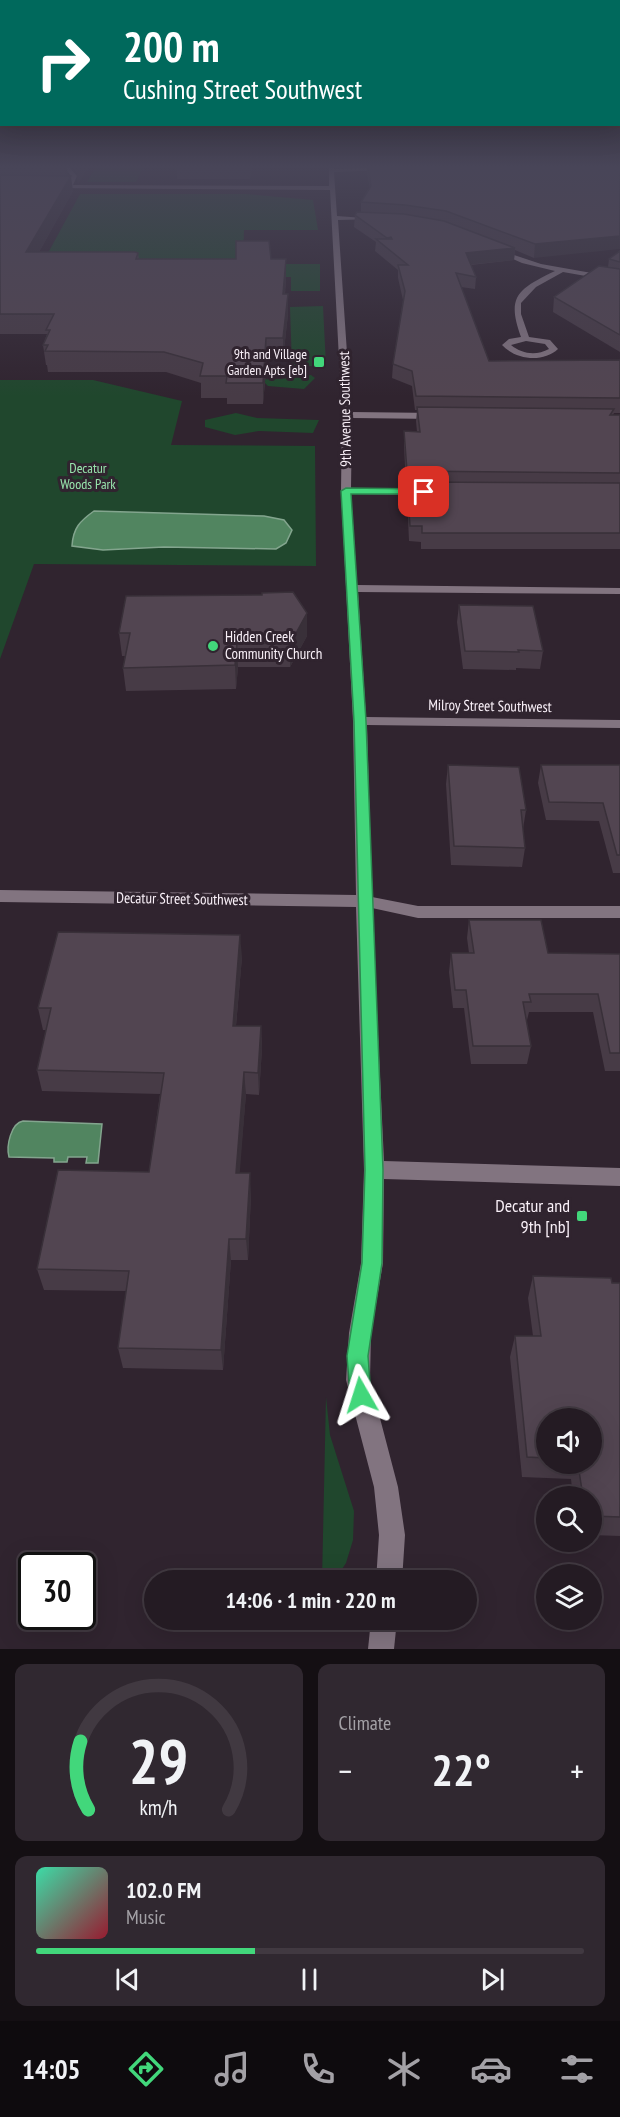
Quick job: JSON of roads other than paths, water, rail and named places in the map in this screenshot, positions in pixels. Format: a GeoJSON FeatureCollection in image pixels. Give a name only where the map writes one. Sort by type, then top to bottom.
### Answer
{"type":"FeatureCollection","features":[{"type":"Feature","properties":{"kind":"street","name":"9th Avenue Southwest"},"geometry":{"type":"LineString","coordinates":[[337,244],[347,415],[346,491],[360,721],[374,1170],[372,1263],[360,1334],[358,1380],[363,1409],[386,1487],[392,1534],[390,1570]]}},
{"type":"Feature","properties":{"kind":"street"},"geometry":{"type":"LineString","coordinates":[[487,244],[513,256],[620,280]]}},
{"type":"Feature","properties":{"kind":"street"},"geometry":{"type":"LineString","coordinates":[[525,339],[517,311],[519,301],[531,288],[564,269]]}},
{"type":"Feature","properties":{"kind":"street"},"geometry":{"type":"LineString","coordinates":[[525,339],[547,342],[554,349],[541,355],[525,355],[511,351],[506,345],[512,340],[525,339]]}},
{"type":"Feature","properties":{"kind":"street"},"geometry":{"type":"LineString","coordinates":[[347,415],[442,416]]}},
{"type":"Feature","properties":{"kind":"street"},"geometry":{"type":"LineString","coordinates":[[346,491],[437,492]]}},
{"type":"Feature","properties":{"kind":"street"},"geometry":{"type":"LineString","coordinates":[[351,588],[620,591]]}},
{"type":"Feature","properties":{"kind":"street","name":"Milroy Street Southwest"},"geometry":{"type":"LineString","coordinates":[[360,721],[620,724]]}},
{"type":"Feature","properties":{"kind":"street","name":"Decatur Street Southwest"},"geometry":{"type":"LineString","coordinates":[[0,896],[364,901],[418,912],[620,912]]}},
{"type":"Feature","properties":{"kind":"street"},"geometry":{"type":"LineString","coordinates":[[374,1170],[620,1177]]}},
{"type":"Feature","properties":{"kind":"street"},"geometry":{"type":"LineString","coordinates":[[381,1649],[383,1630]]}},
{"type":"Feature","properties":{"kind":"place","name":"9th and Village Garden Apts [eb]"},"geometry":{"type":"Point","coordinates":[319,362]}},
{"type":"Feature","properties":{"kind":"place","name":"Hidden Creek Community Church"},"geometry":{"type":"Point","coordinates":[213,646]}},
{"type":"Feature","properties":{"kind":"place","name":"Decatur and 9th [nb]"},"geometry":{"type":"Point","coordinates":[582,1216]}},
{"type":"Feature","properties":{"kind":"park label","name":"Decatur Woods Park"},"geometry":{"type":"Point","coordinates":[88,476]}}]}
